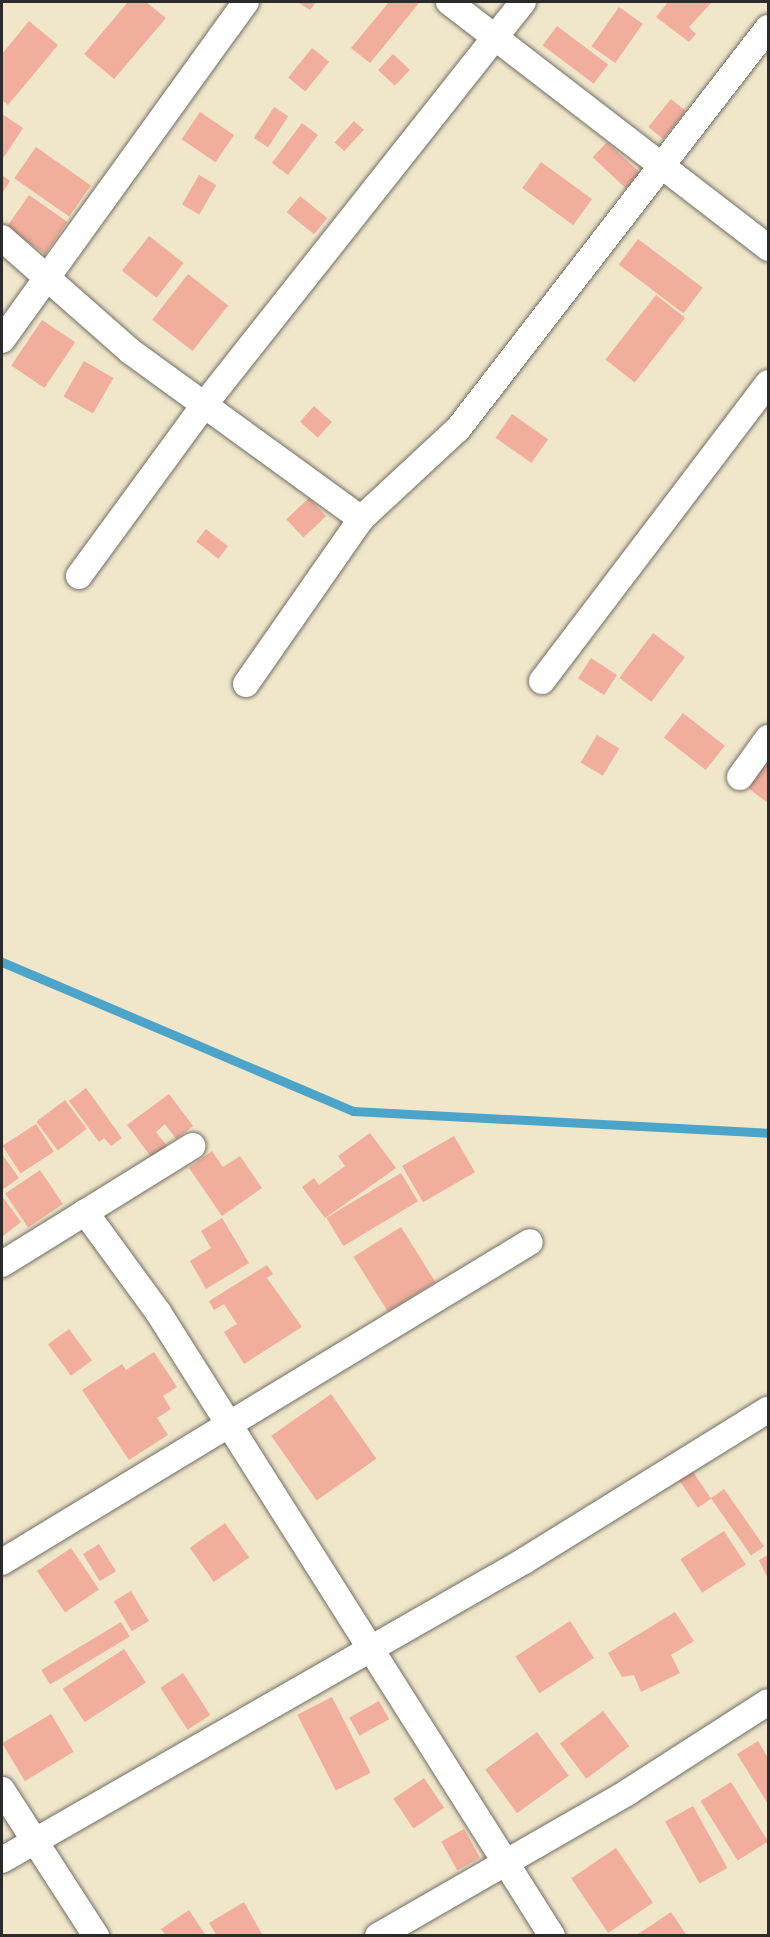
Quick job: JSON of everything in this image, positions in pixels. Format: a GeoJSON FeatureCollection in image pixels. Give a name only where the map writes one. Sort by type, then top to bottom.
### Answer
{"type":"FeatureCollection","features":[{"type":"Feature","properties":{"kind":"street"},"geometry":{"type":"LineString","coordinates":[[2,340],[246,2]]}},
{"type":"Feature","properties":{"kind":"street"},"geometry":{"type":"LineString","coordinates":[[449,2],[768,248]]}},
{"type":"Feature","properties":{"kind":"street"},"geometry":{"type":"LineString","coordinates":[[79,576],[204,405],[523,2]]}},
{"type":"Feature","properties":{"kind":"street"},"geometry":{"type":"LineString","coordinates":[[246,684],[361,519],[458,429],[660,163],[768,28]]}},
{"type":"Feature","properties":{"kind":"street"},"geometry":{"type":"LineString","coordinates":[[2,238],[130,351],[361,519]]}},
{"type":"Feature","properties":{"kind":"street"},"geometry":{"type":"LineString","coordinates":[[542,681],[768,383]]}},
{"type":"Feature","properties":{"kind":"street"},"geometry":{"type":"LineString","coordinates":[[740,777],[768,738]]}},
{"type":"Feature","properties":{"kind":"street"},"geometry":{"type":"LineString","coordinates":[[2,1264],[192,1146]]}},
{"type":"Feature","properties":{"kind":"street"},"geometry":{"type":"LineString","coordinates":[[85,1212],[158,1312],[228,1429],[552,1935]]}},
{"type":"Feature","properties":{"kind":"street"},"geometry":{"type":"LineString","coordinates":[[2,1562],[228,1429],[530,1242]]}},
{"type":"Feature","properties":{"kind":"street"},"geometry":{"type":"LineString","coordinates":[[2,1860],[370,1650],[768,1410]]}},
{"type":"Feature","properties":{"kind":"street"},"geometry":{"type":"LineString","coordinates":[[378,1935],[504,1863],[768,1702]]}},
{"type":"Feature","properties":{"kind":"street"},"geometry":{"type":"LineString","coordinates":[[2,1790],[33,1842],[96,1935]]}},
{"type":"Feature","properties":{"kind":"building"},"geometry":{"type":"Polygon","coordinates":[[[128,2],[146,2],[166,18],[114,79],[84,54],[128,2]]]}},
{"type":"Feature","properties":{"kind":"building"},"geometry":{"type":"Polygon","coordinates":[[[298,2],[316,2],[310,10],[298,2]]]}},
{"type":"Feature","properties":{"kind":"building"},"geometry":{"type":"Polygon","coordinates":[[[389,2],[419,3],[370,63],[351,48],[389,2]]]}},
{"type":"Feature","properties":{"kind":"building"},"geometry":{"type":"Polygon","coordinates":[[[668,2],[712,2],[689,27],[696,34],[689,42],[656,17],[668,2]]]}},
{"type":"Feature","properties":{"kind":"building"},"geometry":{"type":"Polygon","coordinates":[[[619,7],[643,24],[615,63],[591,46],[619,7]]]}},
{"type":"Feature","properties":{"kind":"building"},"geometry":{"type":"Polygon","coordinates":[[[29,21],[58,45],[8,105],[2,100],[2,54],[29,21]]]}},
{"type":"Feature","properties":{"kind":"building"},"geometry":{"type":"Polygon","coordinates":[[[557,26],[608,65],[594,84],[543,45],[557,26]]]}},
{"type":"Feature","properties":{"kind":"building"},"geometry":{"type":"Polygon","coordinates":[[[312,48],[329,62],[305,91],[288,78],[312,48]]]}},
{"type":"Feature","properties":{"kind":"building"},"geometry":{"type":"Polygon","coordinates":[[[393,54],[410,70],[395,86],[378,70],[393,54]]]}},
{"type":"Feature","properties":{"kind":"building"},"geometry":{"type":"Polygon","coordinates":[[[671,99],[686,111],[663,139],[648,127],[671,99]]]}},
{"type":"Feature","properties":{"kind":"building"},"geometry":{"type":"Polygon","coordinates":[[[274,107],[288,116],[268,147],[254,138],[274,107]]]}},
{"type":"Feature","properties":{"kind":"building"},"geometry":{"type":"Polygon","coordinates":[[[200,112],[234,135],[216,162],[182,139],[200,112]]]}},
{"type":"Feature","properties":{"kind":"building"},"geometry":{"type":"Polygon","coordinates":[[[2,114],[23,128],[2,160],[2,114]]]}},
{"type":"Feature","properties":{"kind":"building"},"geometry":{"type":"Polygon","coordinates":[[[354,121],[364,130],[344,151],[335,143],[354,121]]]}},
{"type":"Feature","properties":{"kind":"building"},"geometry":{"type":"Polygon","coordinates":[[[302,123],[318,135],[288,175],[272,163],[302,123]]]}},
{"type":"Feature","properties":{"kind":"building"},"geometry":{"type":"Polygon","coordinates":[[[607,142],[641,174],[627,189],[593,157],[607,142]]]}},
{"type":"Feature","properties":{"kind":"building"},"geometry":{"type":"Polygon","coordinates":[[[36,147],[91,185],[69,217],[14,178],[36,147]]]}},
{"type":"Feature","properties":{"kind":"building"},"geometry":{"type":"Polygon","coordinates":[[[541,162],[592,199],[573,225],[522,188],[541,162]]]}},
{"type":"Feature","properties":{"kind":"building"},"geometry":{"type":"Polygon","coordinates":[[[2,175],[10,181],[2,193],[2,175]]]}},
{"type":"Feature","properties":{"kind":"building"},"geometry":{"type":"Polygon","coordinates":[[[199,175],[216,185],[199,214],[182,204],[199,175]]]}},
{"type":"Feature","properties":{"kind":"building"},"geometry":{"type":"Polygon","coordinates":[[[29,195],[68,222],[45,254],[7,227],[29,195]]]}},
{"type":"Feature","properties":{"kind":"building"},"geometry":{"type":"Polygon","coordinates":[[[300,196],[327,218],[314,234],[287,212],[300,196]]]}},
{"type":"Feature","properties":{"kind":"building"},"geometry":{"type":"Polygon","coordinates":[[[149,236],[184,263],[157,298],[122,271],[149,236]]]}},
{"type":"Feature","properties":{"kind":"building"},"geometry":{"type":"Polygon","coordinates":[[[638,239],[703,288],[683,313],[619,265],[638,239]]]}},
{"type":"Feature","properties":{"kind":"building"},"geometry":{"type":"Polygon","coordinates":[[[188,274],[228,305],[192,351],[152,320],[188,274]]]}},
{"type":"Feature","properties":{"kind":"building"},"geometry":{"type":"Polygon","coordinates":[[[656,295],[685,318],[635,382],[606,360],[656,295]]]}},
{"type":"Feature","properties":{"kind":"building"},"geometry":{"type":"Polygon","coordinates":[[[42,320],[75,342],[44,388],[11,366],[42,320]]]}},
{"type":"Feature","properties":{"kind":"building"},"geometry":{"type":"Polygon","coordinates":[[[84,361],[113,378],[93,414],[64,397],[84,361]]]}},
{"type":"Feature","properties":{"kind":"building"},"geometry":{"type":"Polygon","coordinates":[[[314,406],[332,422],[318,438],[300,422],[314,406]]]}},
{"type":"Feature","properties":{"kind":"building"},"geometry":{"type":"Polygon","coordinates":[[[512,414],[548,439],[531,463],[495,438],[512,414]]]}},
{"type":"Feature","properties":{"kind":"building"},"geometry":{"type":"Polygon","coordinates":[[[309,498],[326,516],[303,537],[286,519],[309,498]]]}},
{"type":"Feature","properties":{"kind":"building"},"geometry":{"type":"Polygon","coordinates":[[[206,529],[228,546],[218,559],[196,542],[206,529]]]}},
{"type":"Feature","properties":{"kind":"building"},"geometry":{"type":"Polygon","coordinates":[[[653,633],[685,657],[651,702],[619,678],[653,633]]]}},
{"type":"Feature","properties":{"kind":"building"},"geometry":{"type":"Polygon","coordinates":[[[591,658],[617,675],[604,695],[578,678],[591,658]]]}},
{"type":"Feature","properties":{"kind":"building"},"geometry":{"type":"Polygon","coordinates":[[[683,713],[725,746],[706,770],[664,737],[683,713]]]}},
{"type":"Feature","properties":{"kind":"building"},"geometry":{"type":"Polygon","coordinates":[[[597,735],[619,748],[603,776],[581,762],[597,735]]]}},
{"type":"Feature","properties":{"kind":"building"},"geometry":{"type":"Polygon","coordinates":[[[768,760],[768,803],[747,787],[768,760]]]}},
{"type":"Feature","properties":{"kind":"building"},"geometry":{"type":"Polygon","coordinates":[[[86,1088],[122,1138],[111,1146],[104,1138],[99,1142],[69,1101],[86,1088]]]}},
{"type":"Feature","properties":{"kind":"building"},"geometry":{"type":"Polygon","coordinates":[[[169,1094],[193,1126],[176,1139],[165,1124],[156,1132],[167,1146],[152,1158],[127,1125],[169,1094]]]}},
{"type":"Feature","properties":{"kind":"building"},"geometry":{"type":"Polygon","coordinates":[[[65,1100],[87,1129],[58,1150],[36,1122],[65,1100]]]}},
{"type":"Feature","properties":{"kind":"building"},"geometry":{"type":"Polygon","coordinates":[[[36,1124],[54,1152],[20,1173],[2,1146],[36,1124]]]}},
{"type":"Feature","properties":{"kind":"building"},"geometry":{"type":"Polygon","coordinates":[[[370,1133],[396,1168],[325,1218],[302,1187],[314,1178],[319,1185],[345,1166],[338,1156],[370,1133]]]}},
{"type":"Feature","properties":{"kind":"building"},"geometry":{"type":"Polygon","coordinates":[[[454,1136],[475,1172],[423,1202],[402,1166],[454,1136]]]}},
{"type":"Feature","properties":{"kind":"building"},"geometry":{"type":"Polygon","coordinates":[[[212,1151],[223,1167],[240,1156],[262,1188],[222,1216],[189,1168],[212,1151]]]}},
{"type":"Feature","properties":{"kind":"building"},"geometry":{"type":"Polygon","coordinates":[[[2,1154],[19,1178],[2,1190],[2,1154]]]}},
{"type":"Feature","properties":{"kind":"building"},"geometry":{"type":"Polygon","coordinates":[[[40,1170],[63,1204],[28,1227],[5,1193],[40,1170]]]}},
{"type":"Feature","properties":{"kind":"building"},"geometry":{"type":"Polygon","coordinates":[[[401,1173],[418,1201],[343,1246],[326,1218],[401,1173]]]}},
{"type":"Feature","properties":{"kind":"building"},"geometry":{"type":"Polygon","coordinates":[[[2,1196],[21,1222],[2,1237],[2,1196]]]}},
{"type":"Feature","properties":{"kind":"building"},"geometry":{"type":"Polygon","coordinates":[[[222,1218],[249,1263],[206,1289],[190,1261],[211,1248],[201,1231],[222,1218]]]}},
{"type":"Feature","properties":{"kind":"building"},"geometry":{"type":"Polygon","coordinates":[[[401,1227],[435,1282],[388,1312],[354,1257],[401,1227]]]}},
{"type":"Feature","properties":{"kind":"building"},"geometry":{"type":"Polygon","coordinates":[[[267,1265],[273,1274],[267,1278],[302,1327],[244,1364],[224,1332],[237,1324],[224,1304],[214,1310],[209,1301],[267,1265]]]}},
{"type":"Feature","properties":{"kind":"building"},"geometry":{"type":"Polygon","coordinates":[[[69,1329],[92,1361],[71,1376],[48,1344],[69,1329]]]}},
{"type":"Feature","properties":{"kind":"building"},"geometry":{"type":"Polygon","coordinates":[[[154,1352],[177,1387],[163,1396],[171,1409],[157,1418],[168,1435],[129,1460],[82,1390],[122,1364],[126,1370],[154,1352]]]}},
{"type":"Feature","properties":{"kind":"building"},"geometry":{"type":"Polygon","coordinates":[[[331,1394],[376,1459],[317,1501],[271,1436],[331,1394]]]}},
{"type":"Feature","properties":{"kind":"building"},"geometry":{"type":"Polygon","coordinates":[[[691,1469],[711,1499],[698,1508],[678,1478],[691,1469]]]}},
{"type":"Feature","properties":{"kind":"building"},"geometry":{"type":"Polygon","coordinates":[[[724,1489],[764,1546],[751,1556],[711,1498],[724,1489]]]}},
{"type":"Feature","properties":{"kind":"building"},"geometry":{"type":"Polygon","coordinates":[[[225,1523],[249,1557],[214,1582],[190,1548],[225,1523]]]}},
{"type":"Feature","properties":{"kind":"building"},"geometry":{"type":"Polygon","coordinates":[[[724,1531],[746,1565],[702,1593],[680,1559],[724,1531]]]}},
{"type":"Feature","properties":{"kind":"building"},"geometry":{"type":"Polygon","coordinates":[[[99,1544],[116,1571],[100,1581],[83,1554],[99,1544]]]}},
{"type":"Feature","properties":{"kind":"building"},"geometry":{"type":"Polygon","coordinates":[[[71,1548],[99,1589],[65,1612],[37,1571],[71,1548]]]}},
{"type":"Feature","properties":{"kind":"building"},"geometry":{"type":"Polygon","coordinates":[[[768,1555],[768,1579],[759,1560],[768,1555]]]}},
{"type":"Feature","properties":{"kind":"building"},"geometry":{"type":"Polygon","coordinates":[[[131,1591],[149,1621],[132,1631],[114,1601],[131,1591]]]}},
{"type":"Feature","properties":{"kind":"building"},"geometry":{"type":"Polygon","coordinates":[[[675,1612],[694,1641],[671,1655],[680,1673],[641,1692],[634,1675],[622,1677],[608,1653],[675,1612]]]}},
{"type":"Feature","properties":{"kind":"building"},"geometry":{"type":"Polygon","coordinates":[[[570,1621],[594,1658],[539,1693],[515,1656],[570,1621]]]}},
{"type":"Feature","properties":{"kind":"building"},"geometry":{"type":"Polygon","coordinates":[[[121,1622],[130,1637],[50,1684],[41,1670],[121,1622]]]}},
{"type":"Feature","properties":{"kind":"building"},"geometry":{"type":"Polygon","coordinates":[[[124,1649],[146,1683],[85,1722],[63,1689],[124,1649]]]}},
{"type":"Feature","properties":{"kind":"building"},"geometry":{"type":"Polygon","coordinates":[[[183,1673],[210,1715],[188,1730],[160,1688],[183,1673]]]}},
{"type":"Feature","properties":{"kind":"building"},"geometry":{"type":"Polygon","coordinates":[[[332,1697],[371,1773],[336,1790],[297,1715],[332,1697]]]}},
{"type":"Feature","properties":{"kind":"building"},"geometry":{"type":"Polygon","coordinates":[[[379,1701],[389,1719],[359,1736],[349,1717],[379,1701]]]}},
{"type":"Feature","properties":{"kind":"building"},"geometry":{"type":"Polygon","coordinates":[[[603,1711],[629,1746],[586,1779],[560,1743],[603,1711]]]}},
{"type":"Feature","properties":{"kind":"building"},"geometry":{"type":"Polygon","coordinates":[[[51,1714],[74,1752],[25,1781],[2,1743],[51,1714]]]}},
{"type":"Feature","properties":{"kind":"building"},"geometry":{"type":"Polygon","coordinates":[[[537,1732],[569,1776],[517,1813],[485,1770],[537,1732]]]}},
{"type":"Feature","properties":{"kind":"building"},"geometry":{"type":"Polygon","coordinates":[[[758,1741],[768,1758],[768,1804],[737,1754],[758,1741]]]}},
{"type":"Feature","properties":{"kind":"building"},"geometry":{"type":"Polygon","coordinates":[[[424,1778],[444,1808],[413,1829],[393,1799],[424,1778]]]}},
{"type":"Feature","properties":{"kind":"building"},"geometry":{"type":"Polygon","coordinates":[[[731,1782],[768,1841],[738,1860],[700,1801],[731,1782]]]}},
{"type":"Feature","properties":{"kind":"building"},"geometry":{"type":"Polygon","coordinates":[[[693,1806],[727,1868],[699,1884],[665,1822],[693,1806]]]}},
{"type":"Feature","properties":{"kind":"building"},"geometry":{"type":"Polygon","coordinates":[[[464,1829],[480,1858],[457,1870],[441,1842],[464,1829]]]}},
{"type":"Feature","properties":{"kind":"building"},"geometry":{"type":"Polygon","coordinates":[[[616,1848],[653,1903],[608,1933],[571,1878],[616,1848]]]}},
{"type":"Feature","properties":{"kind":"building"},"geometry":{"type":"Polygon","coordinates":[[[244,1902],[263,1936],[217,1936],[209,1923],[244,1902]]]}},
{"type":"Feature","properties":{"kind":"building"},"geometry":{"type":"Polygon","coordinates":[[[189,1910],[206,1936],[166,1936],[161,1929],[189,1910]]]}},
{"type":"Feature","properties":{"kind":"building"},"geometry":{"type":"Polygon","coordinates":[[[671,1912],[687,1936],[635,1936],[671,1912]]]}},
{"type":"Feature","properties":{"kind":"waterway"},"geometry":{"type":"LineString","coordinates":[[2,962],[353,1111],[768,1133]]}}]}
